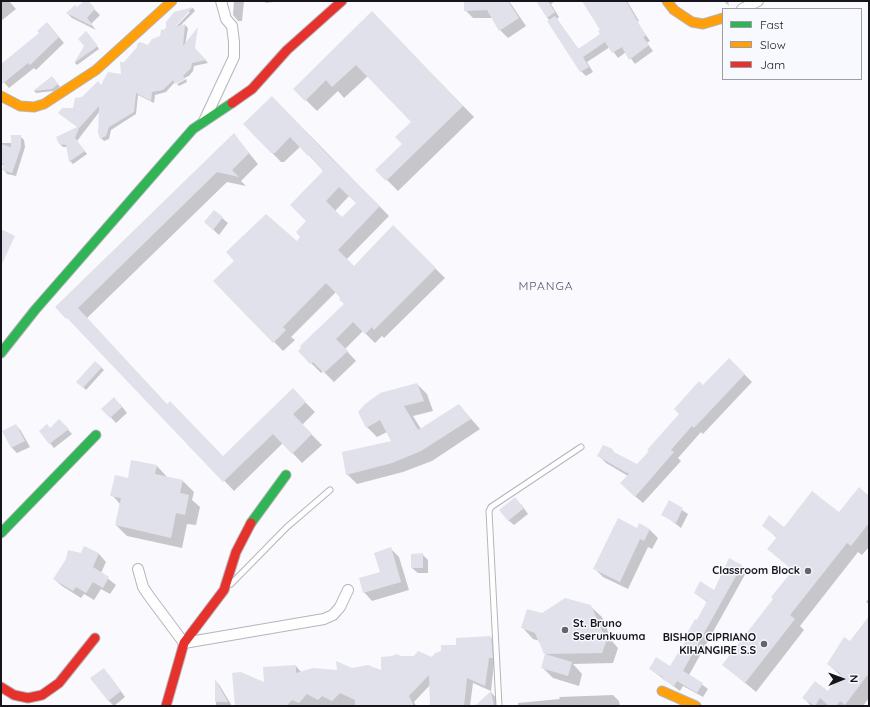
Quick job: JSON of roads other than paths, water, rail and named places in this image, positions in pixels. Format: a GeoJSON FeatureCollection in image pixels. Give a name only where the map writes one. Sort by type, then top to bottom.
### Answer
{"type":"FeatureCollection","features":[{"type":"Feature","properties":{"kind":"street"},"geometry":{"type":"LineString","coordinates":[[1,96],[20,106],[34,107],[44,104],[77,84],[96,70],[172,1]]}},
{"type":"Feature","properties":{"kind":"street"},"geometry":{"type":"LineString","coordinates":[[204,121],[234,57],[232,26],[226,19],[221,1]]}},
{"type":"Feature","properties":{"kind":"street"},"geometry":{"type":"LineString","coordinates":[[1,353],[35,310],[193,129],[252,89],[287,50],[342,1]]}},
{"type":"Feature","properties":{"kind":"street"},"geometry":{"type":"LineString","coordinates":[[668,1],[674,10],[692,22],[703,24],[722,18]]}},
{"type":"Feature","properties":{"kind":"street"},"geometry":{"type":"LineString","coordinates":[[744,8],[758,1]]}},
{"type":"Feature","properties":{"kind":"street"},"geometry":{"type":"LineString","coordinates":[[1,533],[96,435]]}},
{"type":"Feature","properties":{"kind":"street"},"geometry":{"type":"LineString","coordinates":[[166,706],[173,677],[184,643],[224,590],[236,552],[255,516],[286,475]]}},
{"type":"Feature","properties":{"kind":"street"},"geometry":{"type":"LineString","coordinates":[[138,568],[143,587],[148,596],[184,643]]}},
{"type":"Feature","properties":{"kind":"street"},"geometry":{"type":"LineString","coordinates":[[184,643],[324,619],[333,615],[340,607],[348,590]]}},
{"type":"Feature","properties":{"kind":"street"},"geometry":{"type":"LineString","coordinates":[[1,687],[14,695],[28,698],[42,695],[58,683],[95,638]]}},
{"type":"Feature","properties":{"kind":"street"},"geometry":{"type":"LineString","coordinates":[[662,691],[679,697],[696,706]]}},
{"type":"Feature","properties":{"kind":"lane"},"geometry":{"type":"LineString","coordinates":[[499,706],[489,511],[491,507],[581,447]]}},
{"type":"Feature","properties":{"kind":"lane"},"geometry":{"type":"LineString","coordinates":[[224,590],[287,527],[330,490]]}},
{"type":"Feature","properties":{"kind":"place","name":"Classroom Block"},"geometry":{"type":"Point","coordinates":[808,571]}},
{"type":"Feature","properties":{"kind":"place","name":"St. Bruno Sserunkuuma"},"geometry":{"type":"Point","coordinates":[565,630]}},
{"type":"Feature","properties":{"kind":"place","name":"BISHOP CIPRIANO KIHANGIRE S.S"},"geometry":{"type":"Point","coordinates":[764,644]}},
{"type":"Feature","properties":{"kind":"district","name":"MPANGA"},"geometry":{"type":"Point","coordinates":[546,286]}}]}
